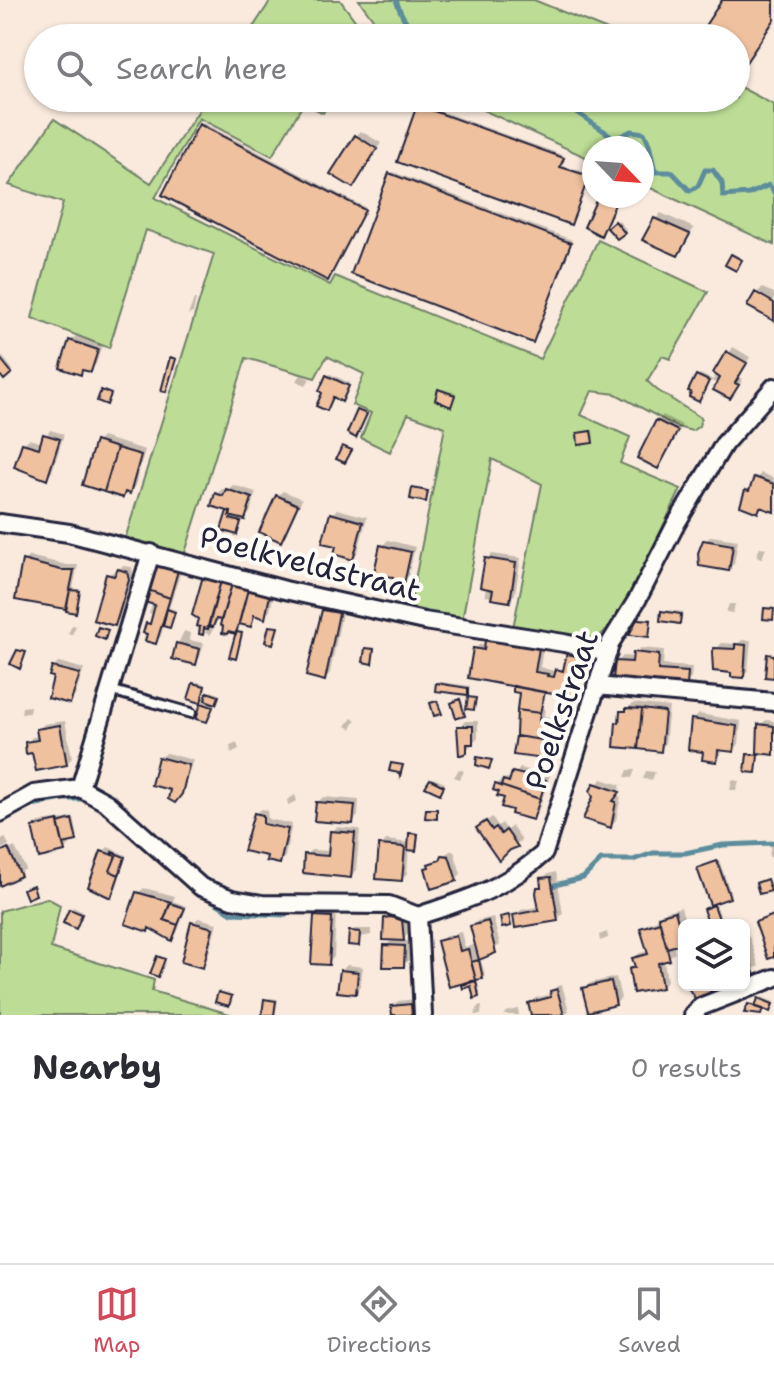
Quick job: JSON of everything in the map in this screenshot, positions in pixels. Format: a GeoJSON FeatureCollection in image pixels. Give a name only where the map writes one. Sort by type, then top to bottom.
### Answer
{"type":"FeatureCollection","features":[{"type":"Feature","properties":{"kind":"street","name":"Poelkstraat"},"geometry":{"type":"LineString","coordinates":[[418,916],[490,892],[519,875],[544,853],[611,642],[724,444],[774,387]]}},
{"type":"Feature","properties":{"kind":"street","name":"Poelkveldstraat"},"geometry":{"type":"LineString","coordinates":[[0,523],[69,533],[285,590],[393,614],[608,653]]}},
{"type":"Feature","properties":{"kind":"street"},"geometry":{"type":"LineString","coordinates":[[80,788],[151,553]]}},
{"type":"Feature","properties":{"kind":"street"},"geometry":{"type":"LineString","coordinates":[[596,686],[774,702]]}},
{"type":"Feature","properties":{"kind":"street"},"geometry":{"type":"LineString","coordinates":[[0,813],[34,794],[80,788],[107,803],[201,887],[232,899],[262,904],[389,905],[418,916],[423,1015]]}},
{"type":"Feature","properties":{"kind":"street"},"geometry":{"type":"LineString","coordinates":[[693,1015],[700,1007],[774,978]]}},
{"type":"Feature","properties":{"kind":"lane"},"geometry":{"type":"LineString","coordinates":[[110,690],[191,713]]}},
{"type":"Feature","properties":{"kind":"green space"},"geometry":{"type":"Polygon","coordinates":[[[271,0],[340,0],[358,24],[255,24],[271,0]]]}},
{"type":"Feature","properties":{"kind":"green space"},"geometry":{"type":"Polygon","coordinates":[[[359,0],[534,0],[593,24],[377,24],[359,0]]]}},
{"type":"Feature","properties":{"kind":"green space"},"geometry":{"type":"Polygon","coordinates":[[[750,92],[774,105],[774,245],[654,190],[654,136],[582,136],[582,155],[487,112],[750,112],[750,92]]]}},
{"type":"Feature","properties":{"kind":"green space"},"geometry":{"type":"Polygon","coordinates":[[[198,112],[299,112],[272,156],[199,118],[155,198],[330,285],[335,276],[540,359],[598,240],[708,292],[670,359],[662,356],[647,381],[701,418],[699,426],[692,431],[677,427],[616,394],[592,391],[581,415],[630,437],[620,463],[681,489],[618,620],[596,639],[513,628],[542,484],[492,459],[462,621],[409,610],[445,427],[408,414],[390,452],[361,438],[371,413],[352,405],[364,374],[327,356],[315,378],[246,358],[184,556],[125,539],[214,254],[146,230],[109,348],[32,318],[63,203],[9,185],[54,119],[151,183],[198,112]]]}},
{"type":"Feature","properties":{"kind":"green space"},"geometry":{"type":"Polygon","coordinates":[[[47,898],[60,905],[51,948],[154,980],[152,991],[233,1015],[0,1015],[0,911],[47,898]]]}},
{"type":"Feature","properties":{"kind":"building"},"geometry":{"type":"Polygon","coordinates":[[[722,0],[774,0],[774,20],[750,56],[750,24],[706,24],[722,0]]]}},
{"type":"Feature","properties":{"kind":"building"},"geometry":{"type":"Polygon","coordinates":[[[415,112],[436,112],[564,158],[560,167],[582,174],[582,195],[571,225],[397,162],[415,112]]]}},
{"type":"Feature","properties":{"kind":"building"},"geometry":{"type":"Polygon","coordinates":[[[199,124],[365,210],[328,281],[162,195],[199,124]]]}},
{"type":"Feature","properties":{"kind":"building"},"geometry":{"type":"Polygon","coordinates":[[[355,135],[377,149],[353,188],[330,174],[355,135]]]}},
{"type":"Feature","properties":{"kind":"building"},"geometry":{"type":"Polygon","coordinates":[[[389,173],[571,243],[533,343],[351,274],[389,173]]]}},
{"type":"Feature","properties":{"kind":"building"},"geometry":{"type":"Polygon","coordinates":[[[593,208],[613,208],[601,236],[584,227],[593,208]]]}},
{"type":"Feature","properties":{"kind":"building"},"geometry":{"type":"Polygon","coordinates":[[[654,218],[690,234],[678,256],[642,240],[654,218]]]}},
{"type":"Feature","properties":{"kind":"building"},"geometry":{"type":"Polygon","coordinates":[[[615,221],[625,233],[617,239],[607,228],[615,221]]]}},
{"type":"Feature","properties":{"kind":"building"},"geometry":{"type":"Polygon","coordinates":[[[731,254],[742,260],[736,271],[725,265],[731,254]]]}},
{"type":"Feature","properties":{"kind":"building"},"geometry":{"type":"Polygon","coordinates":[[[755,292],[774,303],[774,321],[747,306],[755,292]]]}},
{"type":"Feature","properties":{"kind":"building"},"geometry":{"type":"Polygon","coordinates":[[[69,340],[98,350],[91,372],[82,370],[81,375],[60,368],[69,340]]]}},
{"type":"Feature","properties":{"kind":"building"},"geometry":{"type":"Polygon","coordinates":[[[726,351],[747,363],[730,399],[713,390],[720,378],[713,373],[726,351]]]}},
{"type":"Feature","properties":{"kind":"building"},"geometry":{"type":"Polygon","coordinates":[[[170,357],[176,359],[166,392],[161,391],[170,357]]]}},
{"type":"Feature","properties":{"kind":"building"},"geometry":{"type":"Polygon","coordinates":[[[0,358],[12,373],[4,380],[0,375],[0,358]]]}},
{"type":"Feature","properties":{"kind":"building"},"geometry":{"type":"Polygon","coordinates":[[[326,375],[349,386],[342,402],[333,397],[327,411],[316,406],[326,375]]]}},
{"type":"Feature","properties":{"kind":"building"},"geometry":{"type":"Polygon","coordinates":[[[696,375],[709,381],[699,402],[689,397],[691,392],[688,391],[696,375]]]}},
{"type":"Feature","properties":{"kind":"building"},"geometry":{"type":"Polygon","coordinates":[[[438,389],[455,395],[451,407],[435,400],[438,389]]]}},
{"type":"Feature","properties":{"kind":"building"},"geometry":{"type":"Polygon","coordinates":[[[101,390],[111,394],[107,405],[97,401],[101,390]]]}},
{"type":"Feature","properties":{"kind":"building"},"geometry":{"type":"Polygon","coordinates":[[[357,410],[367,414],[356,438],[347,433],[357,410]]]}},
{"type":"Feature","properties":{"kind":"building"},"geometry":{"type":"Polygon","coordinates":[[[656,420],[678,431],[658,469],[637,458],[656,420]]]}},
{"type":"Feature","properties":{"kind":"building"},"geometry":{"type":"Polygon","coordinates":[[[591,431],[593,443],[578,445],[577,433],[591,431]]]}},
{"type":"Feature","properties":{"kind":"building"},"geometry":{"type":"Polygon","coordinates":[[[43,434],[60,439],[47,480],[14,467],[22,443],[39,448],[43,434]]]}},
{"type":"Feature","properties":{"kind":"building"},"geometry":{"type":"Polygon","coordinates":[[[95,441],[117,448],[104,492],[82,485],[95,441]]]}},
{"type":"Feature","properties":{"kind":"building"},"geometry":{"type":"Polygon","coordinates":[[[342,446],[352,450],[345,463],[336,459],[342,446]]]}},
{"type":"Feature","properties":{"kind":"building"},"geometry":{"type":"Polygon","coordinates":[[[117,448],[141,455],[130,494],[125,492],[123,498],[104,492],[117,448]]]}},
{"type":"Feature","properties":{"kind":"building"},"geometry":{"type":"Polygon","coordinates":[[[754,477],[774,484],[774,512],[760,507],[758,513],[740,506],[745,490],[749,491],[754,477]]]}},
{"type":"Feature","properties":{"kind":"building"},"geometry":{"type":"Polygon","coordinates":[[[412,488],[428,491],[426,502],[410,499],[412,488]]]}},
{"type":"Feature","properties":{"kind":"building"},"geometry":{"type":"Polygon","coordinates":[[[226,489],[252,498],[245,520],[211,506],[215,493],[223,496],[226,489]]]}},
{"type":"Feature","properties":{"kind":"building"},"geometry":{"type":"Polygon","coordinates":[[[276,495],[298,505],[281,542],[259,532],[276,495]]]}},
{"type":"Feature","properties":{"kind":"building"},"geometry":{"type":"Polygon","coordinates":[[[227,511],[231,512],[230,519],[241,522],[237,535],[221,530],[227,511]]]}},
{"type":"Feature","properties":{"kind":"building"},"geometry":{"type":"Polygon","coordinates":[[[330,513],[363,522],[353,560],[334,554],[336,546],[322,543],[330,513]]]}},
{"type":"Feature","properties":{"kind":"building"},"geometry":{"type":"Polygon","coordinates":[[[703,540],[733,545],[729,571],[699,566],[698,553],[703,540]]]}},
{"type":"Feature","properties":{"kind":"building"},"geometry":{"type":"Polygon","coordinates":[[[380,545],[411,552],[404,584],[393,581],[393,577],[373,577],[380,545]]]}},
{"type":"Feature","properties":{"kind":"building"},"geometry":{"type":"Polygon","coordinates":[[[485,558],[516,563],[510,602],[491,599],[493,590],[480,587],[485,558]]]}},
{"type":"Feature","properties":{"kind":"building"},"geometry":{"type":"Polygon","coordinates":[[[22,560],[61,570],[74,570],[66,609],[15,600],[22,560]]]}},
{"type":"Feature","properties":{"kind":"building"},"geometry":{"type":"Polygon","coordinates":[[[157,560],[179,567],[170,598],[148,590],[157,560]]]}},
{"type":"Feature","properties":{"kind":"building"},"geometry":{"type":"Polygon","coordinates":[[[118,569],[127,572],[129,580],[115,626],[93,620],[106,574],[114,576],[118,569]]]}},
{"type":"Feature","properties":{"kind":"building"},"geometry":{"type":"Polygon","coordinates":[[[203,576],[221,581],[208,629],[204,628],[203,635],[199,634],[200,627],[196,626],[198,619],[192,615],[203,576]]]}},
{"type":"Feature","properties":{"kind":"building"},"geometry":{"type":"Polygon","coordinates":[[[221,581],[232,584],[221,620],[216,619],[213,627],[208,626],[221,581]]]}},
{"type":"Feature","properties":{"kind":"building"},"geometry":{"type":"Polygon","coordinates":[[[232,584],[248,589],[236,634],[227,634],[222,633],[223,627],[220,625],[232,584]]]}},
{"type":"Feature","properties":{"kind":"building"},"geometry":{"type":"Polygon","coordinates":[[[248,589],[270,595],[265,619],[254,615],[251,627],[239,624],[248,589]]]}},
{"type":"Feature","properties":{"kind":"building"},"geometry":{"type":"Polygon","coordinates":[[[70,590],[80,591],[76,613],[66,611],[70,590]]]}},
{"type":"Feature","properties":{"kind":"building"},"geometry":{"type":"Polygon","coordinates":[[[148,590],[170,598],[156,644],[145,641],[147,634],[143,633],[146,623],[150,624],[155,605],[144,602],[148,590]]]}},
{"type":"Feature","properties":{"kind":"building"},"geometry":{"type":"Polygon","coordinates":[[[764,608],[774,609],[773,620],[763,619],[764,608]]]}},
{"type":"Feature","properties":{"kind":"building"},"geometry":{"type":"Polygon","coordinates":[[[167,609],[175,612],[170,628],[163,626],[167,609]]]}},
{"type":"Feature","properties":{"kind":"building"},"geometry":{"type":"Polygon","coordinates":[[[322,610],[339,613],[325,681],[306,676],[322,610]]]}},
{"type":"Feature","properties":{"kind":"building"},"geometry":{"type":"Polygon","coordinates":[[[661,611],[681,614],[680,624],[660,621],[661,611]]]}},
{"type":"Feature","properties":{"kind":"building"},"geometry":{"type":"Polygon","coordinates":[[[637,619],[651,620],[649,637],[629,635],[637,619]]]}},
{"type":"Feature","properties":{"kind":"building"},"geometry":{"type":"Polygon","coordinates":[[[269,626],[278,627],[273,644],[265,642],[269,626]]]}},
{"type":"Feature","properties":{"kind":"building"},"geometry":{"type":"Polygon","coordinates":[[[98,627],[108,630],[105,640],[95,636],[98,627]]]}},
{"type":"Feature","properties":{"kind":"building"},"geometry":{"type":"Polygon","coordinates":[[[236,632],[242,633],[236,659],[229,657],[236,632]]]}},
{"type":"Feature","properties":{"kind":"building"},"geometry":{"type":"Polygon","coordinates":[[[485,639],[539,648],[535,672],[547,676],[554,677],[556,669],[563,671],[567,652],[585,656],[574,698],[468,678],[473,648],[484,650],[485,639]]]}},
{"type":"Feature","properties":{"kind":"building"},"geometry":{"type":"Polygon","coordinates":[[[176,643],[200,649],[196,665],[172,659],[176,643]]]}},
{"type":"Feature","properties":{"kind":"building"},"geometry":{"type":"Polygon","coordinates":[[[735,644],[746,645],[744,678],[713,671],[714,648],[735,649],[735,644]]]}},
{"type":"Feature","properties":{"kind":"building"},"geometry":{"type":"Polygon","coordinates":[[[365,648],[374,649],[372,664],[363,662],[365,648]]]}},
{"type":"Feature","properties":{"kind":"building"},"geometry":{"type":"Polygon","coordinates":[[[17,650],[26,652],[20,669],[10,664],[17,650]]]}},
{"type":"Feature","properties":{"kind":"building"},"geometry":{"type":"Polygon","coordinates":[[[633,652],[659,655],[658,670],[688,672],[687,686],[613,679],[615,661],[632,662],[633,652]]]}},
{"type":"Feature","properties":{"kind":"building"},"geometry":{"type":"Polygon","coordinates":[[[767,654],[774,655],[774,678],[765,677],[767,654]]]}},
{"type":"Feature","properties":{"kind":"building"},"geometry":{"type":"Polygon","coordinates":[[[52,667],[80,674],[70,704],[48,698],[52,667]]]}},
{"type":"Feature","properties":{"kind":"building"},"geometry":{"type":"Polygon","coordinates":[[[193,683],[205,686],[201,703],[188,699],[193,683]]]}},
{"type":"Feature","properties":{"kind":"building"},"geometry":{"type":"Polygon","coordinates":[[[436,683],[468,688],[468,695],[435,691],[436,683]]]}},
{"type":"Feature","properties":{"kind":"building"},"geometry":{"type":"Polygon","coordinates":[[[513,686],[545,692],[540,713],[517,710],[519,693],[513,692],[513,686]]]}},
{"type":"Feature","properties":{"kind":"building"},"geometry":{"type":"Polygon","coordinates":[[[207,692],[219,696],[216,704],[205,700],[207,692]]]}},
{"type":"Feature","properties":{"kind":"building"},"geometry":{"type":"Polygon","coordinates":[[[468,697],[476,698],[474,710],[466,709],[468,697]]]}},
{"type":"Feature","properties":{"kind":"building"},"geometry":{"type":"Polygon","coordinates":[[[460,699],[465,716],[456,718],[451,703],[460,699]]]}},
{"type":"Feature","properties":{"kind":"building"},"geometry":{"type":"Polygon","coordinates":[[[437,701],[442,714],[434,716],[430,703],[437,701]]]}},
{"type":"Feature","properties":{"kind":"building"},"geometry":{"type":"Polygon","coordinates":[[[201,703],[213,707],[207,722],[196,719],[201,703]]]}},
{"type":"Feature","properties":{"kind":"building"},"geometry":{"type":"Polygon","coordinates":[[[626,708],[642,709],[638,749],[614,747],[616,722],[619,723],[620,711],[626,711],[626,708]]]}},
{"type":"Feature","properties":{"kind":"building"},"geometry":{"type":"Polygon","coordinates":[[[642,709],[665,712],[661,752],[638,749],[642,709]]]}},
{"type":"Feature","properties":{"kind":"building"},"geometry":{"type":"Polygon","coordinates":[[[517,710],[540,713],[539,721],[557,724],[555,742],[516,736],[517,710]]]}},
{"type":"Feature","properties":{"kind":"building"},"geometry":{"type":"Polygon","coordinates":[[[691,719],[737,726],[734,752],[718,750],[717,762],[702,760],[703,752],[688,750],[691,719]]]}},
{"type":"Feature","properties":{"kind":"building"},"geometry":{"type":"Polygon","coordinates":[[[758,724],[774,726],[774,755],[757,753],[758,724]]]}},
{"type":"Feature","properties":{"kind":"building"},"geometry":{"type":"Polygon","coordinates":[[[60,725],[67,765],[36,771],[32,753],[26,754],[25,742],[38,740],[36,729],[60,725]]]}},
{"type":"Feature","properties":{"kind":"building"},"geometry":{"type":"Polygon","coordinates":[[[457,726],[473,726],[473,744],[467,744],[467,753],[461,755],[459,755],[457,726]]]}},
{"type":"Feature","properties":{"kind":"building"},"geometry":{"type":"Polygon","coordinates":[[[516,736],[555,742],[552,760],[513,755],[516,736]]]}},
{"type":"Feature","properties":{"kind":"building"},"geometry":{"type":"Polygon","coordinates":[[[747,754],[758,755],[756,773],[745,772],[747,754]]]}},
{"type":"Feature","properties":{"kind":"building"},"geometry":{"type":"Polygon","coordinates":[[[158,757],[189,765],[182,794],[175,803],[168,799],[170,790],[151,785],[158,757]]]}},
{"type":"Feature","properties":{"kind":"building"},"geometry":{"type":"Polygon","coordinates":[[[477,757],[492,760],[489,769],[476,765],[477,757]]]}},
{"type":"Feature","properties":{"kind":"building"},"geometry":{"type":"Polygon","coordinates":[[[391,763],[403,765],[400,776],[389,771],[391,763]]]}},
{"type":"Feature","properties":{"kind":"building"},"geometry":{"type":"Polygon","coordinates":[[[512,772],[546,780],[540,799],[501,786],[503,780],[509,782],[512,772]]]}},
{"type":"Feature","properties":{"kind":"building"},"geometry":{"type":"Polygon","coordinates":[[[430,779],[444,786],[440,794],[425,787],[430,779]]]}},
{"type":"Feature","properties":{"kind":"building"},"geometry":{"type":"Polygon","coordinates":[[[594,783],[620,792],[613,801],[616,802],[611,828],[583,819],[593,797],[590,791],[594,783]]]}},
{"type":"Feature","properties":{"kind":"building"},"geometry":{"type":"Polygon","coordinates":[[[495,784],[540,799],[533,820],[511,814],[512,810],[501,807],[504,798],[497,796],[499,792],[493,790],[495,784]]]}},
{"type":"Feature","properties":{"kind":"building"},"geometry":{"type":"Polygon","coordinates":[[[316,802],[355,805],[353,824],[314,821],[316,802]]]}},
{"type":"Feature","properties":{"kind":"building"},"geometry":{"type":"Polygon","coordinates":[[[426,809],[437,809],[437,819],[425,818],[426,809]]]}},
{"type":"Feature","properties":{"kind":"building"},"geometry":{"type":"Polygon","coordinates":[[[254,813],[263,815],[263,824],[288,829],[280,864],[266,861],[267,856],[243,851],[254,813]]]}},
{"type":"Feature","properties":{"kind":"building"},"geometry":{"type":"Polygon","coordinates":[[[72,819],[77,841],[63,844],[58,823],[72,819]]]}},
{"type":"Feature","properties":{"kind":"building"},"geometry":{"type":"Polygon","coordinates":[[[58,821],[65,852],[39,858],[32,827],[58,821]]]}},
{"type":"Feature","properties":{"kind":"building"},"geometry":{"type":"Polygon","coordinates":[[[486,821],[492,830],[496,827],[501,834],[506,830],[518,847],[499,861],[476,828],[486,821]]]}},
{"type":"Feature","properties":{"kind":"building"},"geometry":{"type":"Polygon","coordinates":[[[330,831],[355,833],[351,878],[303,873],[304,854],[328,856],[330,831]]]}},
{"type":"Feature","properties":{"kind":"building"},"geometry":{"type":"Polygon","coordinates":[[[409,833],[418,834],[416,851],[408,850],[409,833]]]}},
{"type":"Feature","properties":{"kind":"building"},"geometry":{"type":"Polygon","coordinates":[[[379,845],[405,847],[402,881],[376,879],[379,845]]]}},
{"type":"Feature","properties":{"kind":"building"},"geometry":{"type":"Polygon","coordinates":[[[8,848],[21,876],[0,886],[0,852],[8,848]]]}},
{"type":"Feature","properties":{"kind":"building"},"geometry":{"type":"Polygon","coordinates":[[[101,851],[116,856],[110,871],[119,875],[111,898],[88,887],[101,851]]]}},
{"type":"Feature","properties":{"kind":"building"},"geometry":{"type":"Polygon","coordinates":[[[112,852],[125,857],[119,875],[110,871],[116,856],[112,852]]]}},
{"type":"Feature","properties":{"kind":"building"},"geometry":{"type":"Polygon","coordinates":[[[442,855],[449,856],[457,881],[431,889],[425,868],[440,860],[442,855]]]}},
{"type":"Feature","properties":{"kind":"building"},"geometry":{"type":"Polygon","coordinates":[[[717,861],[730,898],[710,905],[697,868],[717,861]]]}},
{"type":"Feature","properties":{"kind":"building"},"geometry":{"type":"Polygon","coordinates":[[[551,877],[558,921],[515,928],[513,915],[539,910],[536,893],[537,887],[541,887],[540,878],[551,877]]]}},
{"type":"Feature","properties":{"kind":"building"},"geometry":{"type":"Polygon","coordinates":[[[767,879],[771,891],[759,894],[756,883],[767,879]]]}},
{"type":"Feature","properties":{"kind":"building"},"geometry":{"type":"Polygon","coordinates":[[[33,885],[36,895],[27,899],[23,889],[33,885]]]}},
{"type":"Feature","properties":{"kind":"building"},"geometry":{"type":"Polygon","coordinates":[[[136,892],[171,902],[164,920],[178,925],[172,941],[149,928],[148,932],[125,924],[136,892]]]}},
{"type":"Feature","properties":{"kind":"building"},"geometry":{"type":"Polygon","coordinates":[[[170,903],[185,908],[178,925],[164,920],[170,903]]]}},
{"type":"Feature","properties":{"kind":"building"},"geometry":{"type":"Polygon","coordinates":[[[714,905],[719,919],[707,919],[703,909],[714,905]]]}},
{"type":"Feature","properties":{"kind":"building"},"geometry":{"type":"Polygon","coordinates":[[[69,909],[82,914],[76,929],[63,923],[69,909]]]}},
{"type":"Feature","properties":{"kind":"building"},"geometry":{"type":"Polygon","coordinates":[[[675,911],[678,945],[667,948],[658,916],[675,911]]]}},
{"type":"Feature","properties":{"kind":"building"},"geometry":{"type":"Polygon","coordinates":[[[509,915],[511,926],[502,928],[500,917],[509,915]]]}},
{"type":"Feature","properties":{"kind":"building"},"geometry":{"type":"Polygon","coordinates":[[[774,915],[774,957],[768,959],[755,922],[774,915]]]}},
{"type":"Feature","properties":{"kind":"building"},"geometry":{"type":"Polygon","coordinates":[[[314,916],[332,917],[329,965],[311,964],[314,916]]]}},
{"type":"Feature","properties":{"kind":"building"},"geometry":{"type":"Polygon","coordinates":[[[384,918],[402,919],[404,941],[383,940],[384,918]]]}},
{"type":"Feature","properties":{"kind":"building"},"geometry":{"type":"Polygon","coordinates":[[[488,921],[496,953],[479,960],[470,926],[488,921]]]}},
{"type":"Feature","properties":{"kind":"building"},"geometry":{"type":"Polygon","coordinates":[[[191,922],[213,928],[203,968],[181,962],[191,922]]]}},
{"type":"Feature","properties":{"kind":"building"},"geometry":{"type":"Polygon","coordinates":[[[660,922],[670,960],[658,963],[662,988],[633,993],[629,969],[635,967],[632,958],[648,954],[640,928],[660,922]]]}},
{"type":"Feature","properties":{"kind":"building"},"geometry":{"type":"Polygon","coordinates":[[[349,931],[360,932],[359,946],[348,945],[349,931]]]}},
{"type":"Feature","properties":{"kind":"building"},"geometry":{"type":"Polygon","coordinates":[[[456,936],[460,951],[468,949],[476,980],[449,987],[437,941],[456,936]]]}},
{"type":"Feature","properties":{"kind":"building"},"geometry":{"type":"Polygon","coordinates":[[[384,945],[405,946],[404,967],[383,967],[384,945]]]}},
{"type":"Feature","properties":{"kind":"building"},"geometry":{"type":"Polygon","coordinates":[[[157,956],[165,959],[158,977],[150,974],[157,956]]]}},
{"type":"Feature","properties":{"kind":"building"},"geometry":{"type":"Polygon","coordinates":[[[479,960],[483,979],[476,980],[471,962],[479,960]]]}},
{"type":"Feature","properties":{"kind":"building"},"geometry":{"type":"Polygon","coordinates":[[[340,970],[358,972],[356,994],[337,992],[340,970]]]}},
{"type":"Feature","properties":{"kind":"building"},"geometry":{"type":"Polygon","coordinates":[[[476,981],[479,997],[474,999],[471,986],[463,989],[462,985],[476,981]]]}},
{"type":"Feature","properties":{"kind":"building"},"geometry":{"type":"Polygon","coordinates":[[[611,981],[616,1005],[588,1012],[582,988],[611,981]]]}},
{"type":"Feature","properties":{"kind":"building"},"geometry":{"type":"Polygon","coordinates":[[[557,989],[564,1015],[531,1015],[528,1003],[551,997],[550,991],[557,989]]]}},
{"type":"Feature","properties":{"kind":"building"},"geometry":{"type":"Polygon","coordinates":[[[690,991],[710,991],[712,994],[697,1001],[690,991]]]}},
{"type":"Feature","properties":{"kind":"building"},"geometry":{"type":"Polygon","coordinates":[[[218,992],[232,996],[229,1006],[215,1002],[218,992]]]}},
{"type":"Feature","properties":{"kind":"building"},"geometry":{"type":"Polygon","coordinates":[[[758,998],[773,1004],[770,1012],[755,1007],[758,998]]]}},
{"type":"Feature","properties":{"kind":"building"},"geometry":{"type":"Polygon","coordinates":[[[264,999],[276,1001],[274,1015],[262,1015],[264,999]]]}},
{"type":"Feature","properties":{"kind":"building"},"geometry":{"type":"Polygon","coordinates":[[[411,1004],[412,1015],[392,1015],[391,1006],[411,1004]]]}},
{"type":"Feature","properties":{"kind":"building"},"geometry":{"type":"Polygon","coordinates":[[[748,1004],[763,1009],[761,1015],[744,1013],[748,1004]]]}},
{"type":"Feature","properties":{"kind":"waterway"},"geometry":{"type":"LineString","coordinates":[[396,0],[408,24]]}},
{"type":"Feature","properties":{"kind":"waterway"},"geometry":{"type":"LineString","coordinates":[[576,112],[616,139],[631,131],[644,133],[655,172],[672,172],[690,191],[698,186],[705,170],[713,170],[722,183],[723,196],[749,194],[769,185],[774,193]]}},
{"type":"Feature","properties":{"kind":"waterway"},"geometry":{"type":"LineString","coordinates":[[27,806],[63,799],[84,799]]}},
{"type":"Feature","properties":{"kind":"waterway"},"geometry":{"type":"LineString","coordinates":[[126,831],[175,875]]}},
{"type":"Feature","properties":{"kind":"waterway"},"geometry":{"type":"LineString","coordinates":[[555,885],[583,878],[601,860],[633,860],[653,853],[685,853],[723,845],[774,843]]}},
{"type":"Feature","properties":{"kind":"waterway"},"geometry":{"type":"LineString","coordinates":[[203,895],[232,913],[286,915]]}}]}
